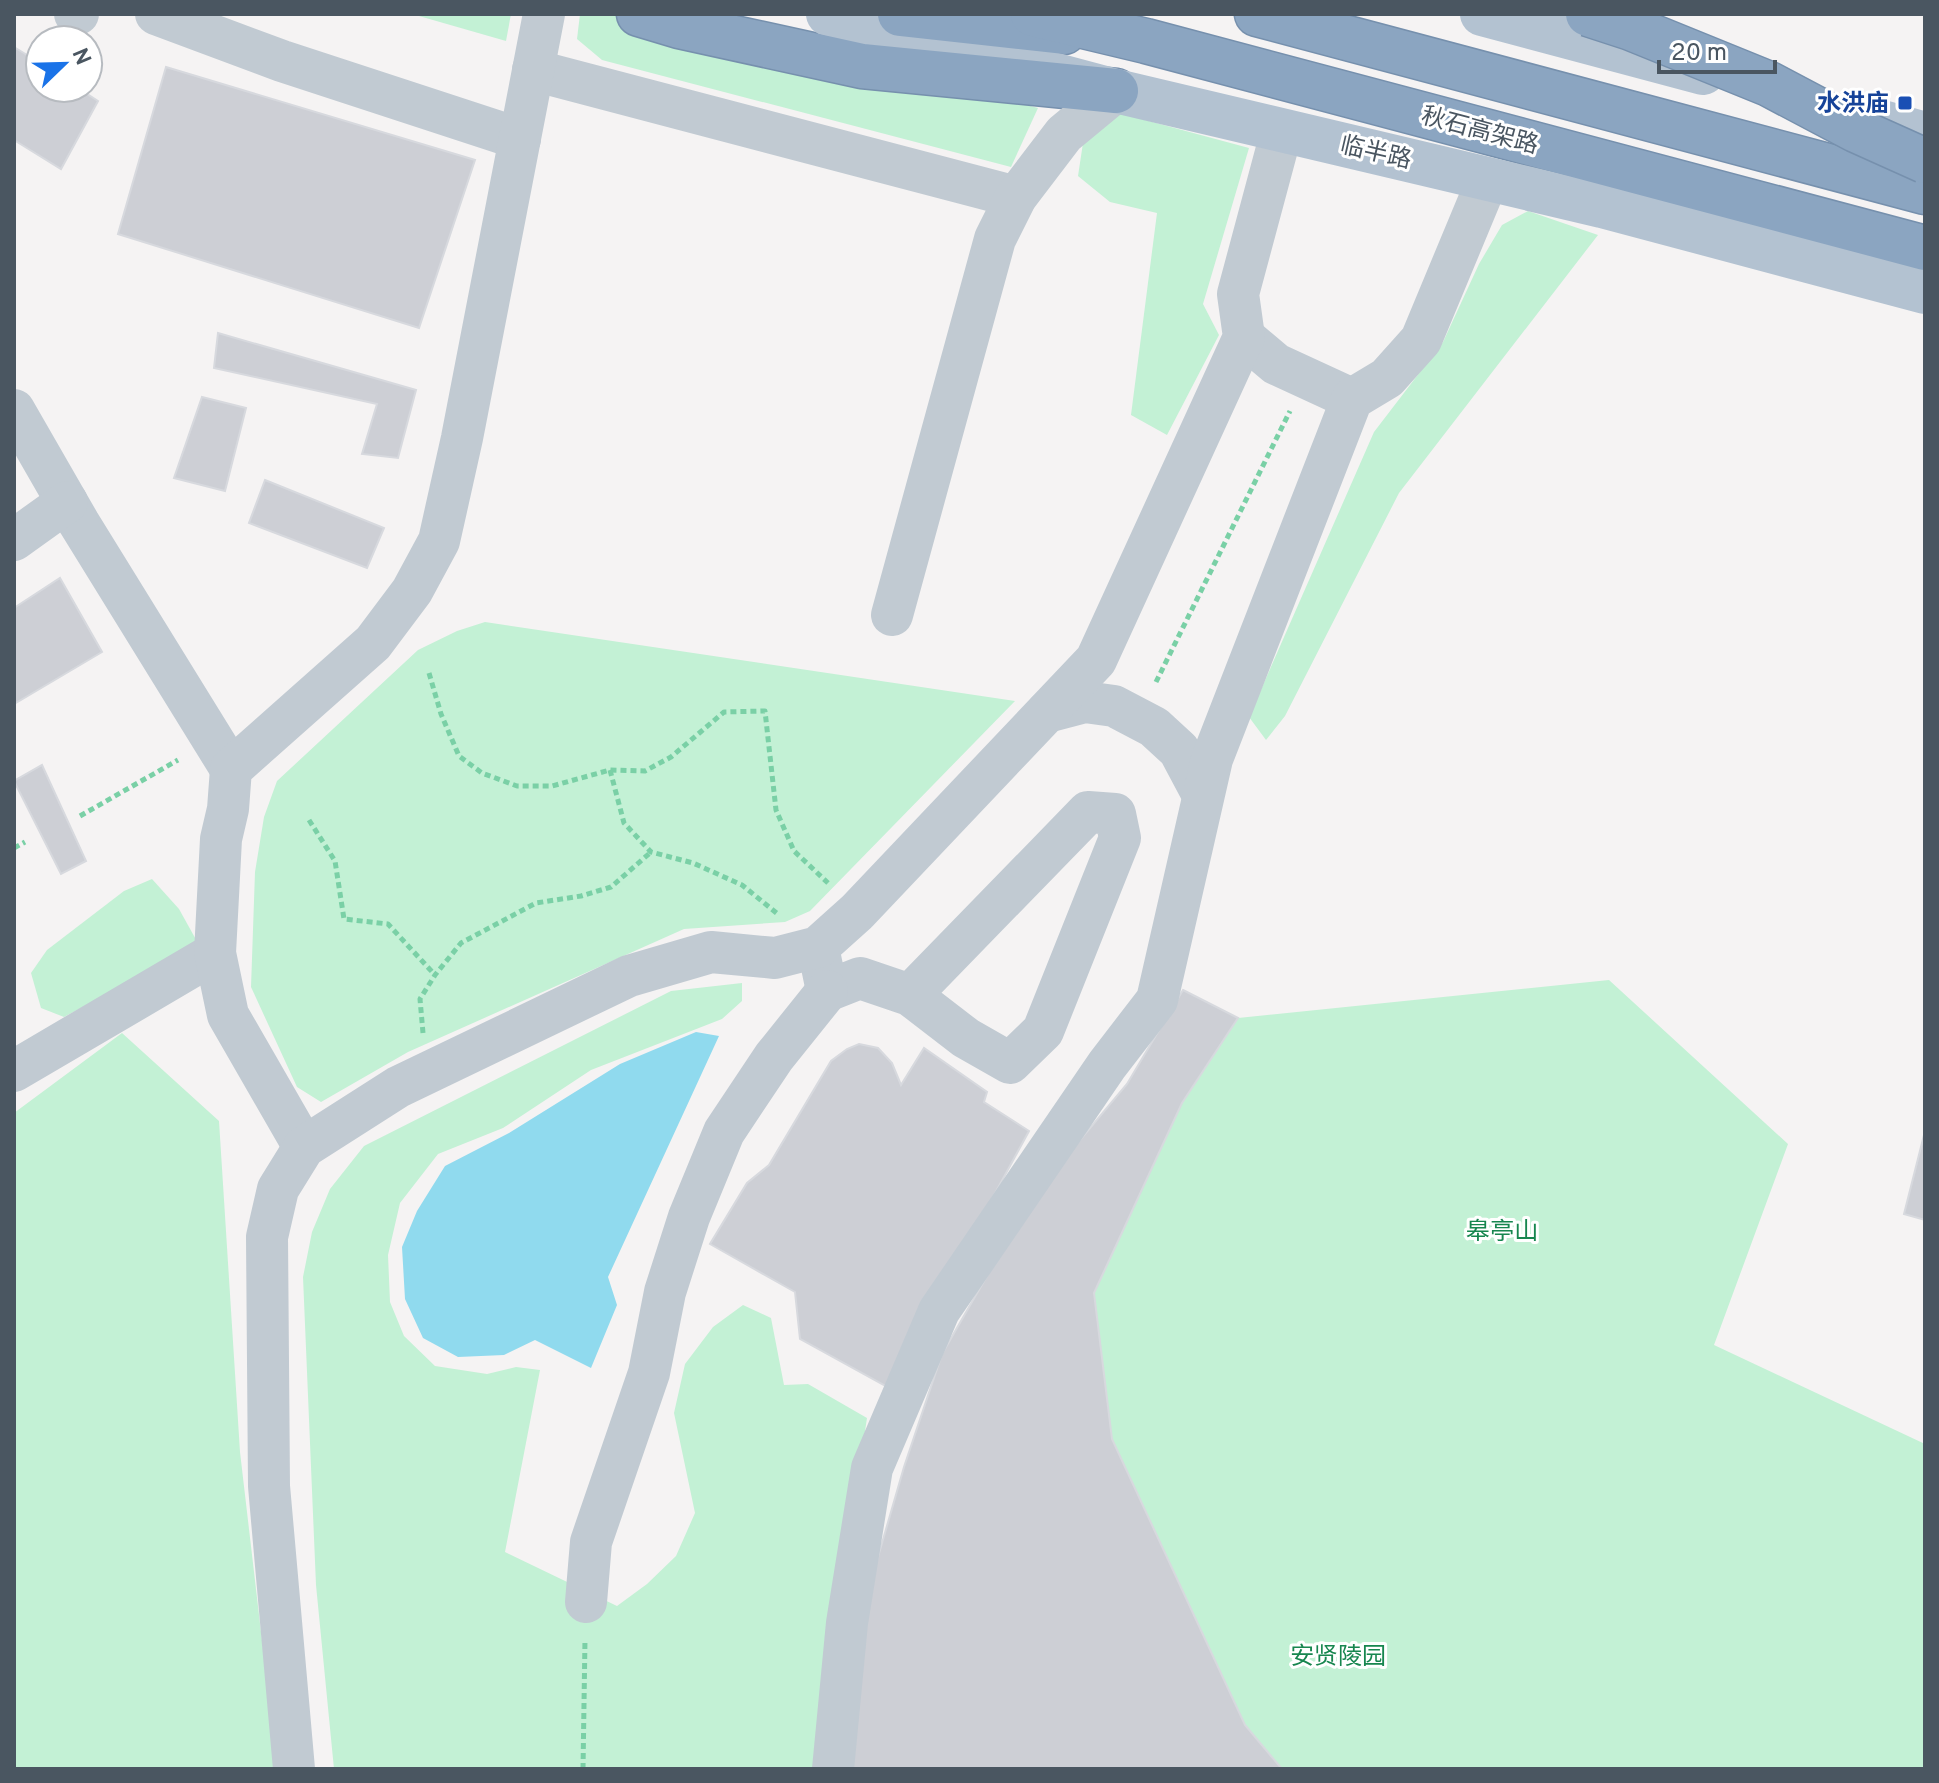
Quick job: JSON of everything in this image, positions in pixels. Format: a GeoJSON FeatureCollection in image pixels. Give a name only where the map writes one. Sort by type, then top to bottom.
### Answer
{"type":"FeatureCollection","features":[{"type":"Feature","properties":{"kind":"highway"},"geometry":{"type":"LineString","coordinates":[[639,14],[679,26],[862,66],[1116,91]]}},
{"type":"Feature","properties":{"kind":"highway"},"geometry":{"type":"LineString","coordinates":[[900,14],[1146,41]]}},
{"type":"Feature","properties":{"kind":"highway","name":"秋石高架路"},"geometry":{"type":"LineString","coordinates":[[1033,14],[1146,41],[1925,248]]}},
{"type":"Feature","properties":{"kind":"highway"},"geometry":{"type":"LineString","coordinates":[[1257,14],[1925,192]]}},
{"type":"Feature","properties":{"kind":"highway"},"geometry":{"type":"LineString","coordinates":[[1588,14],[1769,84],[1856,130],[1925,161]]}},
{"type":"Feature","properties":{"kind":"main road","name":"临半路"},"geometry":{"type":"LineString","coordinates":[[828,14],[1116,91],[1602,206],[1925,292]]}},
{"type":"Feature","properties":{"kind":"main road"},"geometry":{"type":"LineString","coordinates":[[1482,14],[1925,134]]}},
{"type":"Feature","properties":{"kind":"street"},"geometry":{"type":"LineString","coordinates":[[156,14],[282,61],[520,139]]}},
{"type":"Feature","properties":{"kind":"street"},"geometry":{"type":"LineString","coordinates":[[222,754],[373,643],[412,591],[439,541],[462,438],[544,14]]}},
{"type":"Feature","properties":{"kind":"street"},"geometry":{"type":"LineString","coordinates":[[533,70],[1016,197]]}},
{"type":"Feature","properties":{"kind":"street"},"geometry":{"type":"LineString","coordinates":[[892,615],[995,239],[1016,197],[1064,134],[1116,91]]}},
{"type":"Feature","properties":{"kind":"street"},"geometry":{"type":"LineString","coordinates":[[294,1769],[269,1486],[267,1237],[278,1189],[304,1147],[398,1087],[629,976],[711,952],[775,958],[818,947],[857,912],[1047,712],[1096,660],[1244,337],[1238,294],[1282,130]]}},
{"type":"Feature","properties":{"kind":"street"},"geometry":{"type":"LineString","coordinates":[[833,1769],[847,1623],[872,1468],[939,1311],[1107,1065],[1157,1000],[1212,759],[1352,399],[1387,378],[1421,340],[1488,179]]}},
{"type":"Feature","properties":{"kind":"street"},"geometry":{"type":"LineString","coordinates":[[1244,337],[1276,364],[1352,399]]}},
{"type":"Feature","properties":{"kind":"street"},"geometry":{"type":"LineString","coordinates":[[14,410],[222,754],[228,809],[221,839],[215,953],[228,1015],[304,1147]]}},
{"type":"Feature","properties":{"kind":"street"},"geometry":{"type":"LineString","coordinates":[[14,540],[67,502]]}},
{"type":"Feature","properties":{"kind":"street"},"geometry":{"type":"LineString","coordinates":[[1047,712],[1085,702],[1114,706],[1138,718],[1154,727],[1179,750],[1203,795]]}},
{"type":"Feature","properties":{"kind":"street"},"geometry":{"type":"LineString","coordinates":[[586,1602],[591,1542],[649,1373],[665,1292],[689,1217],[724,1132],[774,1057],[827,991],[860,978],[910,995],[966,1038],[1010,1063],[1043,1031],[1120,838],[1115,814],[1088,812],[910,995]]}},
{"type":"Feature","properties":{"kind":"street"},"geometry":{"type":"LineString","coordinates":[[818,947],[827,991]]}},
{"type":"Feature","properties":{"kind":"street"},"geometry":{"type":"LineString","coordinates":[[14,1071],[215,953]]}},
{"type":"Feature","properties":{"kind":"path"},"geometry":{"type":"LineString","coordinates":[[1138,718],[1306,378]]}},
{"type":"Feature","properties":{"kind":"path"},"geometry":{"type":"LineString","coordinates":[[429,673],[441,714],[459,756],[482,773],[517,786],[552,786],[610,770],[645,771],[671,757],[724,712],[765,711],[776,810],[794,851],[857,912]]}},
{"type":"Feature","properties":{"kind":"path"},"geometry":{"type":"LineString","coordinates":[[80,816],[222,754]]}},
{"type":"Feature","properties":{"kind":"path"},"geometry":{"type":"LineString","coordinates":[[610,770],[624,823],[651,852],[693,863],[742,885],[818,947]]}},
{"type":"Feature","properties":{"kind":"path"},"geometry":{"type":"LineString","coordinates":[[309,820],[335,861],[344,919],[388,924],[435,975]]}},
{"type":"Feature","properties":{"kind":"path"},"geometry":{"type":"LineString","coordinates":[[14,848],[25,842]]}},
{"type":"Feature","properties":{"kind":"path"},"geometry":{"type":"LineString","coordinates":[[428,1072],[420,999],[461,943],[536,903],[581,896],[611,887],[651,852]]}},
{"type":"Feature","properties":{"kind":"path"},"geometry":{"type":"LineString","coordinates":[[583,1769],[586,1602]]}},
{"type":"Feature","properties":{"kind":"green space"},"geometry":{"type":"Polygon","coordinates":[[[412,14],[511,14],[506,41],[412,14]]]}},
{"type":"Feature","properties":{"kind":"green space"},"geometry":{"type":"Polygon","coordinates":[[[580,14],[698,14],[1038,108],[1011,167],[602,60],[577,39],[580,14]]]}},
{"type":"Feature","properties":{"kind":"green space"},"geometry":{"type":"Polygon","coordinates":[[[1119,113],[1249,148],[1203,304],[1219,335],[1167,435],[1131,415],[1157,213],[1110,202],[1078,176],[1083,143],[1119,113]]]}},
{"type":"Feature","properties":{"kind":"green space"},"geometry":{"type":"Polygon","coordinates":[[[1528,211],[1598,235],[1399,493],[1285,716],[1266,740],[1249,717],[1374,432],[1443,342],[1479,264],[1502,225],[1528,211]]]}},
{"type":"Feature","properties":{"kind":"green space"},"geometry":{"type":"Polygon","coordinates":[[[485,622],[1015,701],[810,911],[785,922],[684,929],[408,1052],[321,1102],[297,1087],[251,987],[255,872],[264,817],[277,781],[418,650],[457,631],[485,622]]]}},
{"type":"Feature","properties":{"kind":"green space"},"geometry":{"type":"Polygon","coordinates":[[[152,879],[179,909],[199,945],[64,1017],[41,1008],[31,973],[47,950],[124,891],[152,879]]]}},
{"type":"Feature","properties":{"kind":"green space","name":"皋亭山"},"geometry":{"type":"Polygon","coordinates":[[[1609,980],[1788,1144],[1714,1345],[1925,1444],[1925,1769],[1282,1769],[1245,1725],[1112,1439],[1094,1293],[1182,1103],[1238,1018],[1609,980]]]}},
{"type":"Feature","properties":{"kind":"green space"},"geometry":{"type":"Polygon","coordinates":[[[742,983],[742,1001],[722,1019],[591,1070],[503,1128],[438,1154],[400,1203],[388,1255],[390,1302],[404,1336],[435,1366],[487,1374],[516,1367],[540,1370],[505,1552],[617,1606],[647,1584],[676,1556],[695,1513],[674,1413],[685,1364],[713,1327],[743,1305],[771,1318],[784,1385],[808,1384],[867,1418],[822,1716],[820,1769],[334,1769],[316,1585],[303,1277],[312,1232],[330,1189],[364,1146],[671,991],[742,983]]]}},
{"type":"Feature","properties":{"kind":"green space"},"geometry":{"type":"Polygon","coordinates":[[[122,1033],[219,1121],[240,1452],[277,1769],[14,1769],[14,1113],[122,1033]]]}},
{"type":"Feature","properties":{"kind":"water"},"geometry":{"type":"Polygon","coordinates":[[[696,1032],[719,1036],[608,1277],[617,1305],[591,1368],[535,1340],[504,1355],[458,1357],[423,1338],[405,1299],[402,1247],[417,1211],[445,1166],[509,1133],[620,1064],[696,1032]]]}},
{"type":"Feature","properties":{"kind":"building"},"geometry":{"type":"Polygon","coordinates":[[[14,47],[24,53],[24,104],[96,104],[61,169],[14,140],[14,47]]]}},
{"type":"Feature","properties":{"kind":"building"},"geometry":{"type":"Polygon","coordinates":[[[166,67],[475,160],[419,328],[118,234],[166,67]]]}},
{"type":"Feature","properties":{"kind":"building"},"geometry":{"type":"Polygon","coordinates":[[[218,333],[416,390],[398,458],[362,454],[377,404],[214,368],[218,333]]]}},
{"type":"Feature","properties":{"kind":"building"},"geometry":{"type":"Polygon","coordinates":[[[202,397],[246,408],[225,491],[174,478],[202,397]]]}},
{"type":"Feature","properties":{"kind":"building"},"geometry":{"type":"Polygon","coordinates":[[[265,480],[384,528],[367,568],[249,523],[265,480]]]}},
{"type":"Feature","properties":{"kind":"building"},"geometry":{"type":"Polygon","coordinates":[[[60,578],[102,652],[14,704],[14,608],[60,578]]]}},
{"type":"Feature","properties":{"kind":"building"},"geometry":{"type":"Polygon","coordinates":[[[42,765],[86,861],[61,874],[14,781],[42,765]]]}},
{"type":"Feature","properties":{"kind":"building"},"geometry":{"type":"Polygon","coordinates":[[[1183,990],[1238,1018],[1182,1103],[1094,1293],[1112,1439],[1245,1725],[1282,1769],[841,1769],[845,1671],[904,1467],[942,1354],[1033,1196],[1127,1084],[1183,990]]]}},
{"type":"Feature","properties":{"kind":"building"},"geometry":{"type":"Polygon","coordinates":[[[859,1044],[878,1048],[892,1063],[901,1085],[924,1048],[987,1092],[984,1102],[1029,1131],[889,1388],[800,1339],[795,1292],[710,1244],[747,1183],[769,1165],[831,1061],[859,1044]]]}},
{"type":"Feature","properties":{"kind":"building"},"geometry":{"type":"Polygon","coordinates":[[[1925,1131],[1925,1220],[1904,1214],[1925,1131]]]}},
{"type":"Feature","properties":{"kind":"place","name":"水洪庙"},"geometry":{"type":"Point","coordinates":[1905,103]}},
{"type":"Feature","properties":{"kind":"park label","name":"安贤陵园"},"geometry":{"type":"Point","coordinates":[1338,1656]}}]}
